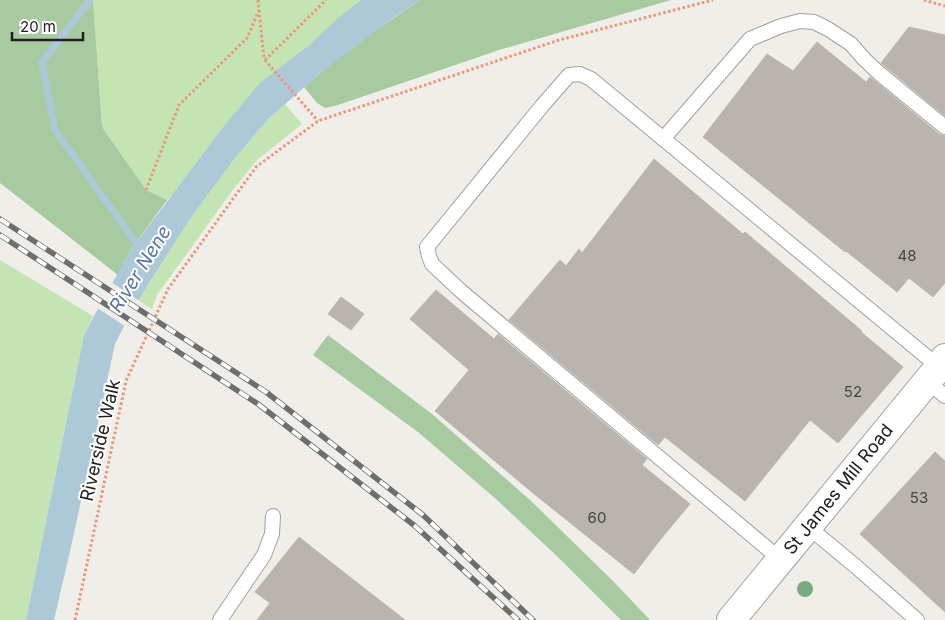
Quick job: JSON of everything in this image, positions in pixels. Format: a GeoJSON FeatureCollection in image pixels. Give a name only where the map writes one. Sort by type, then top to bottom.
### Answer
{"type":"FeatureCollection","features":[{"type":"Feature","properties":{"kind":"street","name":"St James Mill Road"},"geometry":{"type":"LineString","coordinates":[[731,620],[807,526],[939,375]]}},
{"type":"Feature","properties":{"kind":"lane"},"geometry":{"type":"LineString","coordinates":[[663,139],[750,39],[781,26],[800,21],[814,22],[851,44],[869,64],[945,127]]}},
{"type":"Feature","properties":{"kind":"lane"},"geometry":{"type":"LineString","coordinates":[[780,559],[462,292],[432,264],[427,247],[542,106],[569,75],[580,74],[591,79],[939,375]]}},
{"type":"Feature","properties":{"kind":"lane"},"geometry":{"type":"LineString","coordinates":[[220,620],[264,555],[272,534],[273,516]]}},
{"type":"Feature","properties":{"kind":"lane"},"geometry":{"type":"LineString","coordinates":[[807,526],[917,620]]}},
{"type":"Feature","properties":{"kind":"path"},"geometry":{"type":"LineString","coordinates":[[258,0],[264,60],[318,122]]}},
{"type":"Feature","properties":{"kind":"path"},"geometry":{"type":"LineString","coordinates":[[264,60],[326,0]]}},
{"type":"Feature","properties":{"kind":"path","name":"Riverside Walk"},"geometry":{"type":"LineString","coordinates":[[75,620],[126,381],[168,289],[256,167],[318,122],[559,40],[713,0]]}},
{"type":"Feature","properties":{"kind":"path"},"geometry":{"type":"LineString","coordinates":[[924,0],[945,6]]}},
{"type":"Feature","properties":{"kind":"path"},"geometry":{"type":"LineString","coordinates":[[146,190],[180,105],[247,38],[259,10]]}},
{"type":"Feature","properties":{"kind":"green space"},"geometry":{"type":"Polygon","coordinates":[[[0,0],[93,0],[102,127],[146,190],[167,200],[129,252],[118,275],[0,183],[0,0]]]}},
{"type":"Feature","properties":{"kind":"green space"},"geometry":{"type":"Polygon","coordinates":[[[93,0],[388,0],[318,54],[167,200],[146,190],[102,127],[93,0]]]}},
{"type":"Feature","properties":{"kind":"green space"},"geometry":{"type":"Polygon","coordinates":[[[420,0],[671,0],[499,50],[338,105],[325,108],[317,103],[304,87],[360,42],[420,0]]]}},
{"type":"Feature","properties":{"kind":"green space"},"geometry":{"type":"Polygon","coordinates":[[[285,104],[302,124],[257,160],[232,191],[157,295],[152,309],[139,301],[190,219],[232,162],[268,119],[285,104]]]}},
{"type":"Feature","properties":{"kind":"green space"},"geometry":{"type":"Polygon","coordinates":[[[0,260],[93,316],[84,335],[26,620],[0,620],[0,260]]]}},
{"type":"Feature","properties":{"kind":"green space"},"geometry":{"type":"Polygon","coordinates":[[[328,335],[432,414],[530,500],[650,620],[621,620],[496,499],[418,432],[313,355],[328,335]]]}},
{"type":"Feature","properties":{"kind":"water","name":"River Nene"},"geometry":{"type":"Polygon","coordinates":[[[361,0],[420,0],[324,70],[268,119],[232,162],[190,219],[149,283],[115,344],[54,620],[26,620],[84,335],[95,314],[129,252],[224,126],[260,83],[307,47],[361,0]]]}},
{"type":"Feature","properties":{"kind":"pier"},"geometry":{"type":"Polygon","coordinates":[[[111,282],[141,302],[126,327],[96,307],[111,282]]]}},
{"type":"Feature","properties":{"kind":"building"},"geometry":{"type":"Polygon","coordinates":[[[909,27],[945,35],[945,116],[881,63],[909,27]]]}},
{"type":"Feature","properties":{"kind":"building"},"geometry":{"type":"Polygon","coordinates":[[[817,42],[866,82],[870,77],[939,134],[945,136],[945,283],[933,297],[909,278],[897,292],[703,137],[767,54],[793,71],[817,42]]]}},
{"type":"Feature","properties":{"kind":"building"},"geometry":{"type":"Polygon","coordinates":[[[654,159],[743,234],[745,232],[903,367],[838,443],[810,420],[745,501],[665,437],[658,445],[509,320],[560,260],[566,266],[579,249],[582,253],[654,159]]]}},
{"type":"Feature","properties":{"kind":"building"},"geometry":{"type":"Polygon","coordinates":[[[436,290],[494,339],[498,334],[647,459],[642,465],[690,504],[634,574],[435,411],[469,370],[410,319],[436,290]]]}},
{"type":"Feature","properties":{"kind":"building"},"geometry":{"type":"Polygon","coordinates":[[[341,297],[364,314],[351,330],[328,314],[341,297]]]}},
{"type":"Feature","properties":{"kind":"building"},"geometry":{"type":"Polygon","coordinates":[[[935,452],[945,461],[945,612],[860,534],[935,452]]]}},
{"type":"Feature","properties":{"kind":"building"},"geometry":{"type":"Polygon","coordinates":[[[299,537],[405,620],[257,620],[270,603],[255,592],[299,537]]]}},
{"type":"Feature","properties":{"kind":"waterway","name":"River Nene"},"geometry":{"type":"LineString","coordinates":[[90,0],[42,62],[55,130],[141,250]]}},
{"type":"Feature","properties":{"kind":"railway"},"geometry":{"type":"LineString","coordinates":[[0,219],[266,392],[423,515],[533,620]]}},
{"type":"Feature","properties":{"kind":"railway"},"geometry":{"type":"LineString","coordinates":[[0,235],[258,404],[415,526],[518,620]]}}]}
